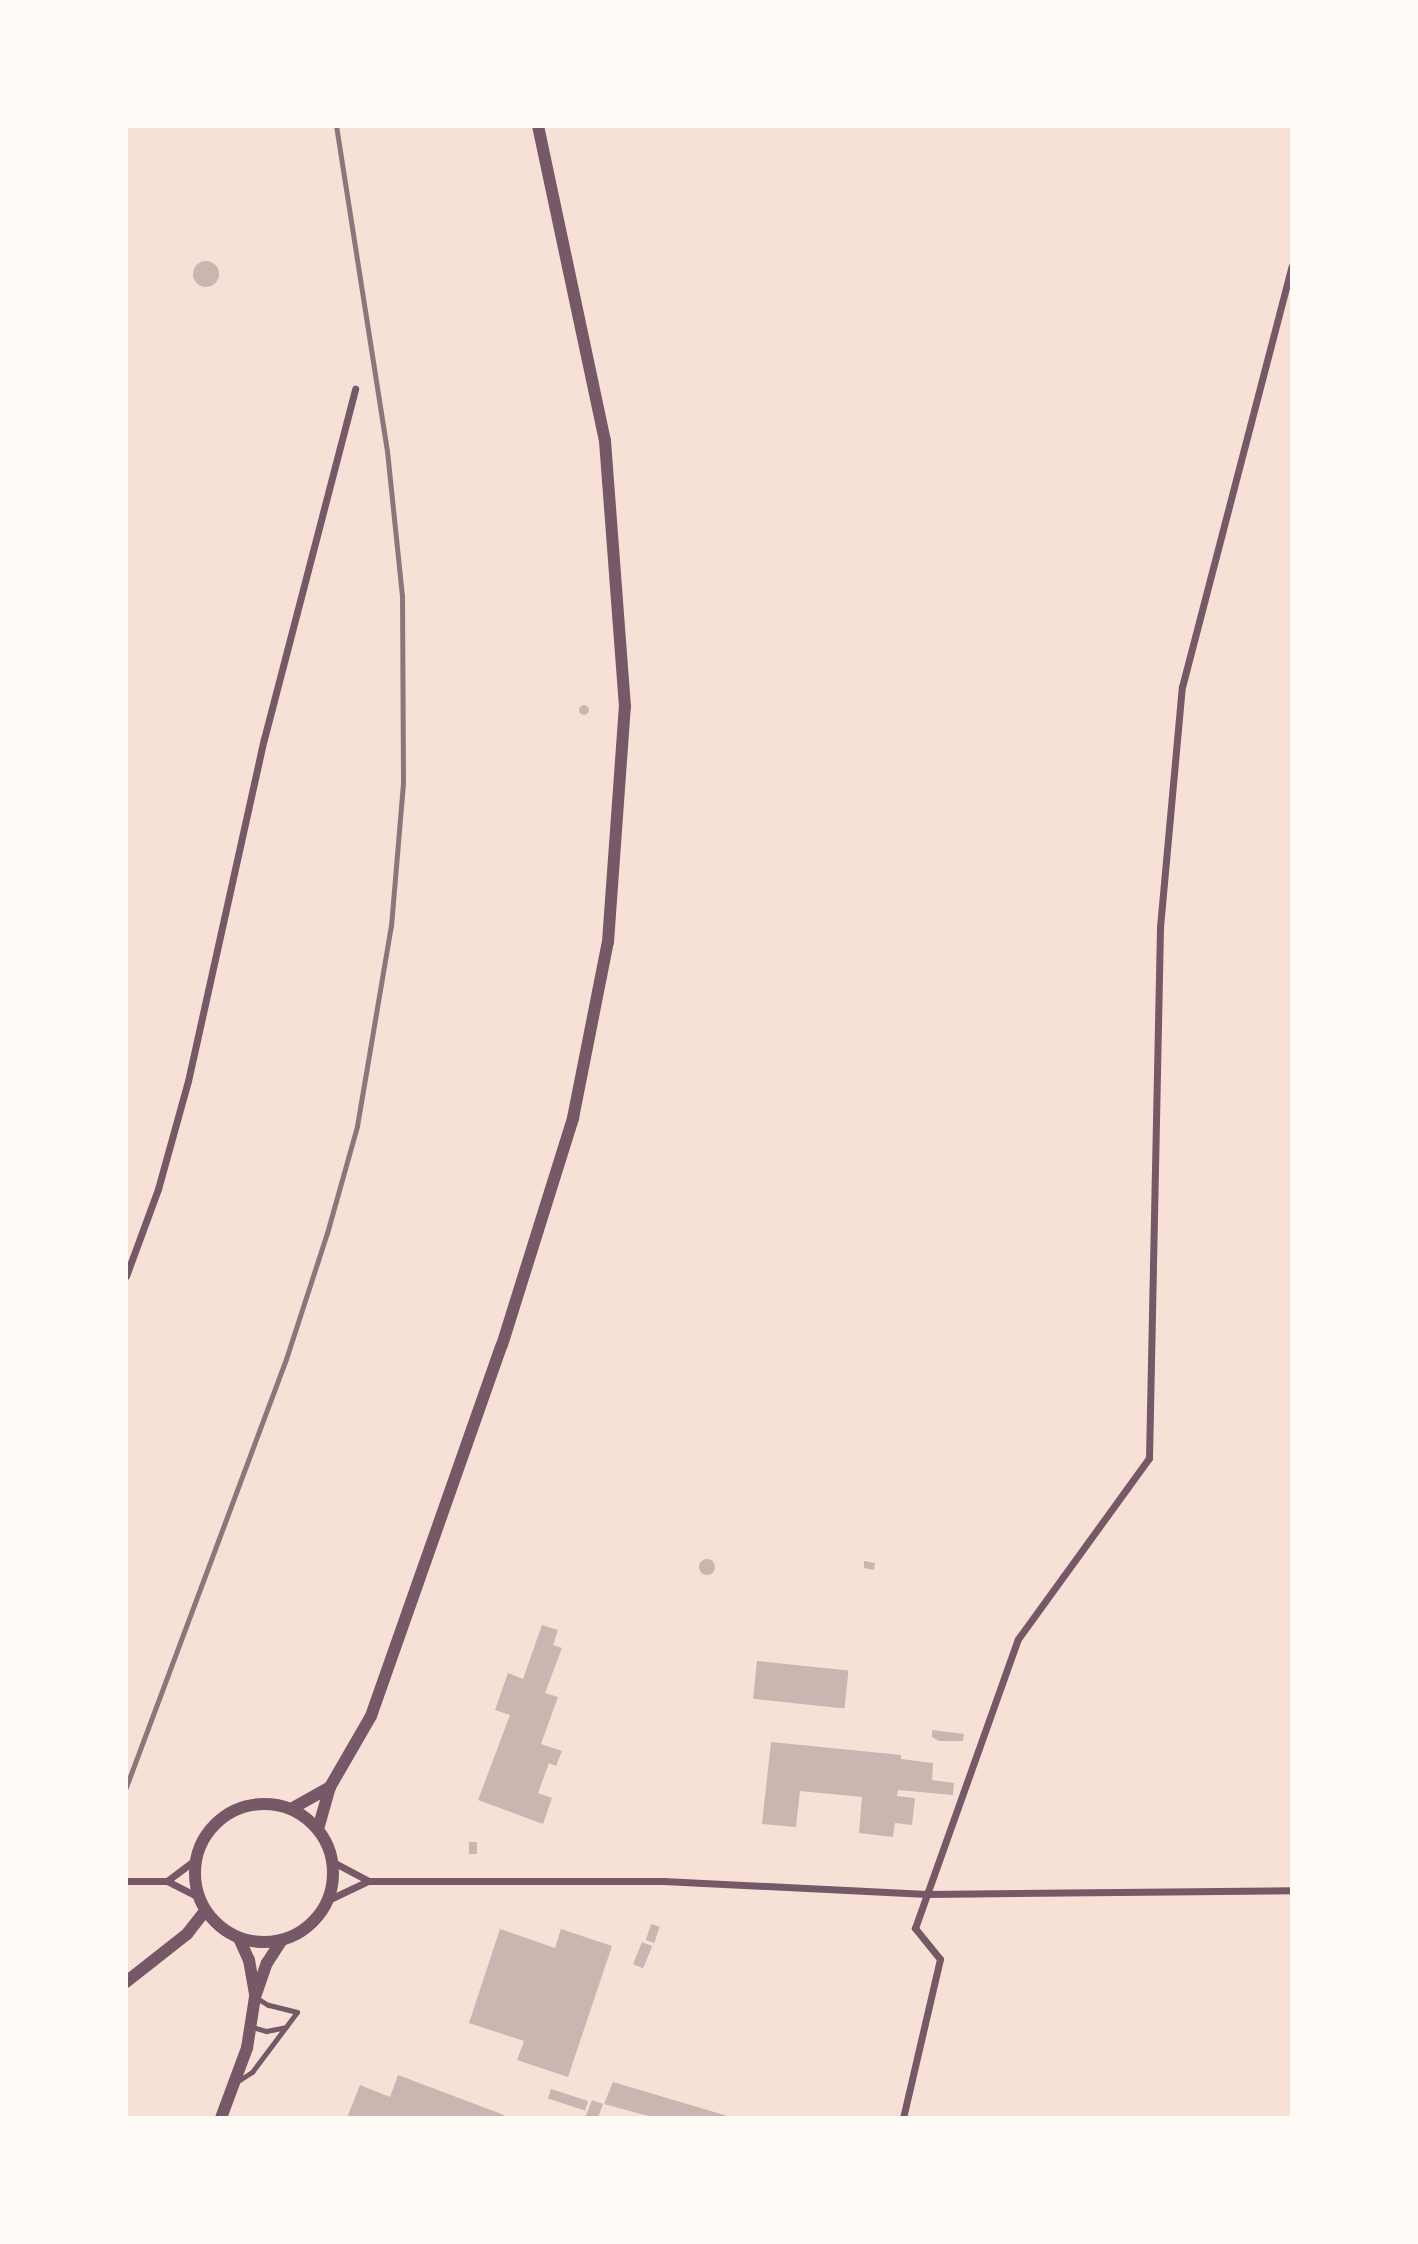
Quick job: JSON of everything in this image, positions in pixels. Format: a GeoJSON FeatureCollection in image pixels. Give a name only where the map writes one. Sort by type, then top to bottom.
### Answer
{"type":"FeatureCollection","features":[{"type":"Feature","properties":{"kind":"street"},"geometry":{"type":"LineString","coordinates":[[318,1829],[330,1787],[371,1716],[502,1345],[573,1118],[608,942],[625,707],[605,441],[538,126]]}},
{"type":"Feature","properties":{"kind":"street"},"geometry":{"type":"LineString","coordinates":[[903,2118],[940,1959],[915,1928],[1018,1639],[1149,1458],[1160,927],[1182,687],[1292,267]]}},
{"type":"Feature","properties":{"kind":"street"},"geometry":{"type":"LineString","coordinates":[[126,1276],[158,1189],[188,1081],[264,739],[355,389]]}},
{"type":"Feature","properties":{"kind":"street"},"geometry":{"type":"LineString","coordinates":[[291,1809],[330,1787]]}},
{"type":"Feature","properties":{"kind":"street"},"geometry":{"type":"LineString","coordinates":[[328,1900],[332,1862],[318,1829],[291,1809],[271,1804],[232,1812],[203,1840],[196,1859],[198,1897],[205,1911],[220,1927],[239,1938],[260,1943],[282,1940],[301,1932],[328,1900],[368,1881],[663,1881],[927,1894],[1292,1890]]}},
{"type":"Feature","properties":{"kind":"street"},"geometry":{"type":"LineString","coordinates":[[167,1881],[196,1859]]}},
{"type":"Feature","properties":{"kind":"street"},"geometry":{"type":"LineString","coordinates":[[332,1862],[368,1881]]}},
{"type":"Feature","properties":{"kind":"street"},"geometry":{"type":"LineString","coordinates":[[126,1881],[167,1881],[198,1897]]}},
{"type":"Feature","properties":{"kind":"street"},"geometry":{"type":"LineString","coordinates":[[126,1982],[187,1934],[205,1911]]}},
{"type":"Feature","properties":{"kind":"street"},"geometry":{"type":"LineString","coordinates":[[239,1938],[249,1960],[256,1997]]}},
{"type":"Feature","properties":{"kind":"street"},"geometry":{"type":"LineString","coordinates":[[222,2118],[252,2027],[256,1997],[267,1963],[282,1940]]}},
{"type":"Feature","properties":{"kind":"lane"},"geometry":{"type":"LineString","coordinates":[[234,2084],[252,2073],[297,2012],[268,2005],[256,1997]]}},
{"type":"Feature","properties":{"kind":"lane"},"geometry":{"type":"LineString","coordinates":[[252,2027],[266,2031],[289,2026]]}},
{"type":"Feature","properties":{"kind":"building"},"geometry":{"type":"Polygon","coordinates":[[[206,261],[215,265],[219,274],[215,283],[206,287],[197,283],[193,274],[197,265],[206,261]]]}},
{"type":"Feature","properties":{"kind":"building"},"geometry":{"type":"Polygon","coordinates":[[[584,705],[588,706],[588,714],[584,715],[580,714],[579,710],[580,706],[584,705]]]}},
{"type":"Feature","properties":{"kind":"building"},"geometry":{"type":"Polygon","coordinates":[[[707,1559],[713,1561],[713,1573],[707,1575],[701,1573],[699,1567],[701,1561],[707,1559]]]}},
{"type":"Feature","properties":{"kind":"building"},"geometry":{"type":"Polygon","coordinates":[[[864,1561],[875,1563],[874,1570],[864,1568],[864,1561]]]}},
{"type":"Feature","properties":{"kind":"building"},"geometry":{"type":"Polygon","coordinates":[[[542,1625],[558,1630],[553,1645],[562,1648],[545,1693],[558,1697],[541,1744],[562,1751],[556,1766],[549,1763],[538,1793],[552,1798],[543,1824],[478,1800],[510,1715],[495,1710],[508,1673],[523,1679],[542,1625]]]}},
{"type":"Feature","properties":{"kind":"building"},"geometry":{"type":"Polygon","coordinates":[[[757,1661],[848,1671],[845,1708],[753,1699],[757,1661]]]}},
{"type":"Feature","properties":{"kind":"building"},"geometry":{"type":"Polygon","coordinates":[[[932,1730],[964,1734],[963,1741],[939,1741],[932,1737],[932,1730]]]}},
{"type":"Feature","properties":{"kind":"building"},"geometry":{"type":"Polygon","coordinates":[[[771,1742],[901,1755],[901,1759],[933,1763],[932,1780],[954,1783],[953,1795],[898,1790],[897,1796],[915,1798],[912,1825],[895,1823],[893,1837],[859,1833],[862,1797],[800,1791],[796,1827],[762,1824],[771,1742]]]}},
{"type":"Feature","properties":{"kind":"building"},"geometry":{"type":"Polygon","coordinates":[[[469,1842],[477,1842],[477,1854],[469,1854],[469,1842]]]}},
{"type":"Feature","properties":{"kind":"building"},"geometry":{"type":"Polygon","coordinates":[[[651,1924],[660,1927],[654,1943],[646,1940],[651,1924]]]}},
{"type":"Feature","properties":{"kind":"building"},"geometry":{"type":"Polygon","coordinates":[[[500,1929],[555,1948],[561,1929],[612,1946],[568,2077],[517,2060],[524,2041],[469,2023],[500,1929]]]}},
{"type":"Feature","properties":{"kind":"building"},"geometry":{"type":"Polygon","coordinates":[[[642,1942],[652,1946],[643,1968],[633,1964],[642,1942]]]}},
{"type":"Feature","properties":{"kind":"building"},"geometry":{"type":"Polygon","coordinates":[[[398,2075],[504,2115],[503,2118],[347,2118],[360,2085],[390,2097],[398,2075]]]}},
{"type":"Feature","properties":{"kind":"building"},"geometry":{"type":"Polygon","coordinates":[[[613,2082],[731,2118],[656,2118],[604,2104],[613,2082]]]}},
{"type":"Feature","properties":{"kind":"building"},"geometry":{"type":"Polygon","coordinates":[[[551,2089],[588,2101],[585,2111],[548,2099],[551,2089]]]}},
{"type":"Feature","properties":{"kind":"building"},"geometry":{"type":"Polygon","coordinates":[[[592,2100],[603,2104],[598,2118],[585,2118],[592,2100]]]}},
{"type":"Feature","properties":{"kind":"railway"},"geometry":{"type":"LineString","coordinates":[[126,1787],[286,1359],[327,1233],[357,1126],[391,926],[403,782],[402,596],[387,451],[336,126]]}}]}
